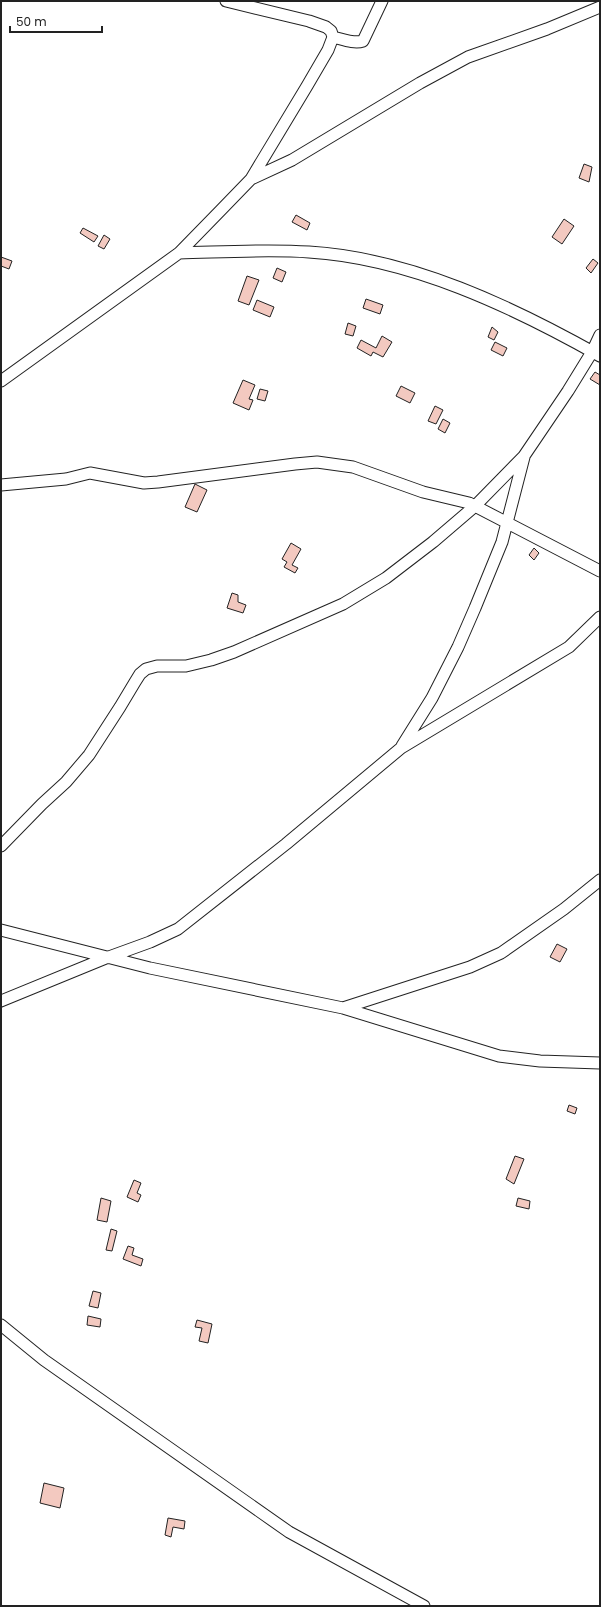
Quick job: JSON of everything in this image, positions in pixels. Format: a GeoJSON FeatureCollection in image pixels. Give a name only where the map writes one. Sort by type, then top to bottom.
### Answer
{"type":"FeatureCollection","features":[{"type":"Feature","properties":{"kind":"street"},"geometry":{"type":"LineString","coordinates":[[1,381],[179,253],[251,179],[328,50],[333,37],[331,31],[326,27],[309,21],[226,1]]}},
{"type":"Feature","properties":{"kind":"street"},"geometry":{"type":"LineString","coordinates":[[333,37],[360,42],[364,41],[382,1]]}},
{"type":"Feature","properties":{"kind":"street"},"geometry":{"type":"LineString","coordinates":[[251,179],[292,160],[420,83],[468,58],[547,29],[600,7]]}},
{"type":"Feature","properties":{"kind":"street"},"geometry":{"type":"LineString","coordinates":[[179,253],[258,251],[310,252],[380,263],[426,276],[478,294],[596,354]]}},
{"type":"Feature","properties":{"kind":"street"},"geometry":{"type":"LineString","coordinates":[[1,846],[66,782],[89,755],[140,674],[146,669],[157,666],[186,666],[211,660],[234,652],[343,604],[386,578],[433,542],[475,506],[524,456],[596,354],[600,335]]}},
{"type":"Feature","properties":{"kind":"street"},"geometry":{"type":"LineString","coordinates":[[401,748],[432,698],[458,647],[502,542],[524,456]]}},
{"type":"Feature","properties":{"kind":"street"},"geometry":{"type":"LineString","coordinates":[[1,485],[66,478],[90,473],[144,483],[317,462],[353,467],[423,492],[475,506],[600,571]]}},
{"type":"Feature","properties":{"kind":"street"},"geometry":{"type":"LineString","coordinates":[[1,1001],[106,958],[150,942],[178,929],[286,844],[401,748],[569,647],[600,617]]}},
{"type":"Feature","properties":{"kind":"street"},"geometry":{"type":"LineString","coordinates":[[343,1008],[470,967],[502,953],[564,909],[600,880]]}},
{"type":"Feature","properties":{"kind":"street"},"geometry":{"type":"LineString","coordinates":[[1,930],[106,958],[343,1008],[499,1056],[540,1061],[600,1064]]}},
{"type":"Feature","properties":{"kind":"street"},"geometry":{"type":"LineString","coordinates":[[1,1325],[44,1360],[288,1532],[424,1606]]}},
{"type":"Feature","properties":{"kind":"building"},"geometry":{"type":"Polygon","coordinates":[[[584,164],[592,167],[589,182],[579,178],[584,164]]]}},
{"type":"Feature","properties":{"kind":"building"},"geometry":{"type":"Polygon","coordinates":[[[296,215],[310,223],[307,230],[292,222],[296,215]]]}},
{"type":"Feature","properties":{"kind":"building"},"geometry":{"type":"Polygon","coordinates":[[[564,219],[574,226],[562,244],[552,237],[564,219]]]}},
{"type":"Feature","properties":{"kind":"building"},"geometry":{"type":"Polygon","coordinates":[[[83,228],[98,236],[94,242],[80,233],[83,228]]]}},
{"type":"Feature","properties":{"kind":"building"},"geometry":{"type":"Polygon","coordinates":[[[104,235],[110,239],[104,249],[98,246],[104,235]]]}},
{"type":"Feature","properties":{"kind":"building"},"geometry":{"type":"Polygon","coordinates":[[[1,257],[12,261],[9,269],[1,266],[1,257]]]}},
{"type":"Feature","properties":{"kind":"building"},"geometry":{"type":"Polygon","coordinates":[[[593,259],[598,263],[591,273],[586,268],[593,259]]]}},
{"type":"Feature","properties":{"kind":"building"},"geometry":{"type":"Polygon","coordinates":[[[277,268],[286,272],[282,282],[273,278],[277,268]]]}},
{"type":"Feature","properties":{"kind":"building"},"geometry":{"type":"Polygon","coordinates":[[[247,276],[259,280],[249,305],[238,301],[247,276]]]}},
{"type":"Feature","properties":{"kind":"building"},"geometry":{"type":"Polygon","coordinates":[[[366,299],[383,305],[380,314],[363,308],[366,299]]]}},
{"type":"Feature","properties":{"kind":"building"},"geometry":{"type":"Polygon","coordinates":[[[257,300],[274,307],[270,317],[253,310],[257,300]]]}},
{"type":"Feature","properties":{"kind":"building"},"geometry":{"type":"Polygon","coordinates":[[[348,323],[356,326],[353,336],[345,334],[348,323]]]}},
{"type":"Feature","properties":{"kind":"building"},"geometry":{"type":"Polygon","coordinates":[[[492,327],[498,332],[494,340],[488,337],[492,327]]]}},
{"type":"Feature","properties":{"kind":"building"},"geometry":{"type":"Polygon","coordinates":[[[382,336],[392,342],[383,357],[373,352],[371,356],[357,348],[361,340],[376,348],[382,336]]]}},
{"type":"Feature","properties":{"kind":"building"},"geometry":{"type":"Polygon","coordinates":[[[495,342],[507,348],[503,356],[491,350],[495,342]]]}},
{"type":"Feature","properties":{"kind":"building"},"geometry":{"type":"Polygon","coordinates":[[[595,372],[600,375],[600,385],[590,379],[595,372]]]}},
{"type":"Feature","properties":{"kind":"building"},"geometry":{"type":"Polygon","coordinates":[[[243,380],[255,385],[249,399],[253,400],[249,410],[233,403],[243,380]]]}},
{"type":"Feature","properties":{"kind":"building"},"geometry":{"type":"Polygon","coordinates":[[[401,386],[415,393],[410,403],[396,396],[401,386]]]}},
{"type":"Feature","properties":{"kind":"building"},"geometry":{"type":"Polygon","coordinates":[[[260,389],[268,391],[265,401],[257,399],[260,389]]]}},
{"type":"Feature","properties":{"kind":"building"},"geometry":{"type":"Polygon","coordinates":[[[435,406],[443,410],[436,424],[428,421],[435,406]]]}},
{"type":"Feature","properties":{"kind":"building"},"geometry":{"type":"Polygon","coordinates":[[[443,419],[450,423],[445,433],[438,429],[443,419]]]}},
{"type":"Feature","properties":{"kind":"building"},"geometry":{"type":"Polygon","coordinates":[[[195,484],[207,490],[197,512],[185,507],[195,484]]]}},
{"type":"Feature","properties":{"kind":"building"},"geometry":{"type":"Polygon","coordinates":[[[291,543],[301,549],[292,565],[298,568],[295,573],[284,567],[287,562],[282,559],[291,543]]]}},
{"type":"Feature","properties":{"kind":"building"},"geometry":{"type":"Polygon","coordinates":[[[534,548],[539,553],[534,560],[529,555],[534,548]]]}},
{"type":"Feature","properties":{"kind":"building"},"geometry":{"type":"Polygon","coordinates":[[[232,593],[238,595],[238,602],[246,605],[243,613],[227,608],[232,593]]]}},
{"type":"Feature","properties":{"kind":"building"},"geometry":{"type":"Polygon","coordinates":[[[557,944],[567,949],[560,962],[550,957],[557,944]]]}},
{"type":"Feature","properties":{"kind":"building"},"geometry":{"type":"Polygon","coordinates":[[[569,1105],[577,1108],[575,1114],[567,1111],[569,1105]]]}},
{"type":"Feature","properties":{"kind":"building"},"geometry":{"type":"Polygon","coordinates":[[[515,1156],[524,1159],[514,1184],[506,1179],[515,1156]]]}},
{"type":"Feature","properties":{"kind":"building"},"geometry":{"type":"Polygon","coordinates":[[[134,1180],[141,1183],[137,1193],[141,1195],[138,1202],[127,1197],[134,1180]]]}},
{"type":"Feature","properties":{"kind":"building"},"geometry":{"type":"Polygon","coordinates":[[[101,1198],[111,1201],[107,1222],[97,1220],[101,1198]]]}},
{"type":"Feature","properties":{"kind":"building"},"geometry":{"type":"Polygon","coordinates":[[[518,1198],[530,1201],[529,1209],[516,1206],[518,1198]]]}},
{"type":"Feature","properties":{"kind":"building"},"geometry":{"type":"Polygon","coordinates":[[[111,1229],[117,1231],[112,1251],[106,1250],[111,1229]]]}},
{"type":"Feature","properties":{"kind":"building"},"geometry":{"type":"Polygon","coordinates":[[[128,1246],[134,1248],[132,1255],[143,1259],[141,1266],[123,1259],[128,1246]]]}},
{"type":"Feature","properties":{"kind":"building"},"geometry":{"type":"Polygon","coordinates":[[[93,1291],[101,1293],[98,1308],[89,1306],[93,1291]]]}},
{"type":"Feature","properties":{"kind":"building"},"geometry":{"type":"Polygon","coordinates":[[[88,1316],[101,1319],[100,1327],[87,1325],[88,1316]]]}},
{"type":"Feature","properties":{"kind":"building"},"geometry":{"type":"Polygon","coordinates":[[[197,1320],[212,1324],[208,1343],[199,1341],[202,1328],[195,1327],[197,1320]]]}},
{"type":"Feature","properties":{"kind":"building"},"geometry":{"type":"Polygon","coordinates":[[[44,1483],[64,1488],[60,1508],[40,1503],[44,1483]]]}},
{"type":"Feature","properties":{"kind":"building"},"geometry":{"type":"Polygon","coordinates":[[[168,1518],[185,1521],[184,1529],[173,1527],[171,1537],[165,1535],[168,1518]]]}}]}
